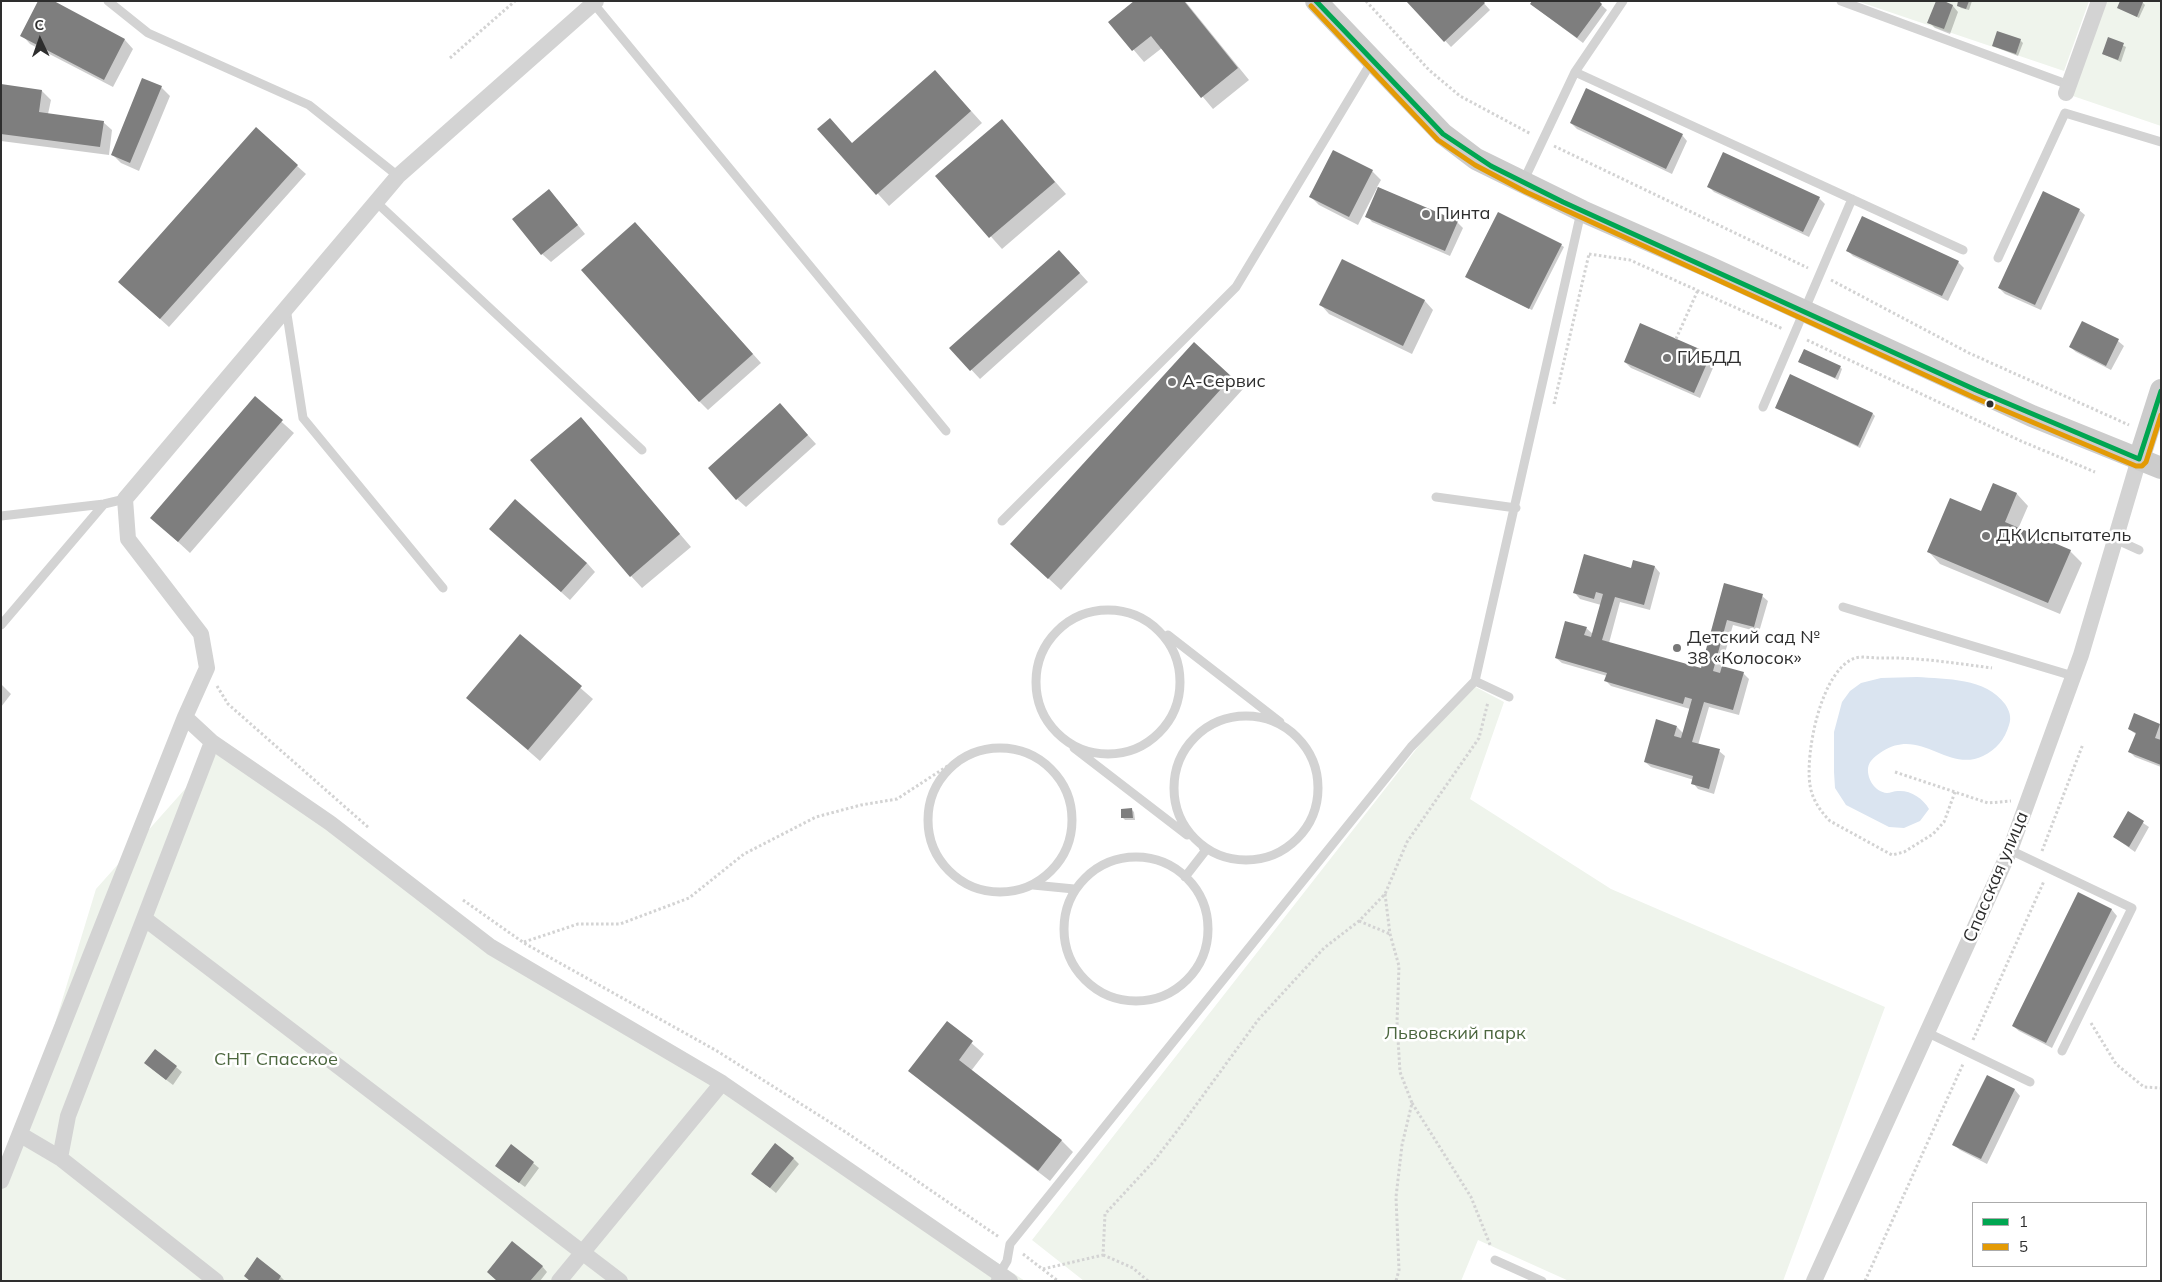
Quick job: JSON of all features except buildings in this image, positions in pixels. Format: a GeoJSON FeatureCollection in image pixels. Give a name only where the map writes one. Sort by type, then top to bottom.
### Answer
{"type":"FeatureCollection","features":[{"type":"Feature","properties":{"kind":"street"},"geometry":{"type":"LineString","coordinates":[[1316,1],[1443,134],[1476,159],[1582,211],[1709,267],[2032,416],[2161,468]]}},
{"type":"Feature","properties":{"kind":"street"},"geometry":{"type":"LineString","coordinates":[[2067,89],[2099,1]]}},
{"type":"Feature","properties":{"kind":"street"},"geometry":{"type":"LineString","coordinates":[[1,1181],[206,668],[201,634],[128,539],[125,499],[398,176],[595,2]]}},
{"type":"Feature","properties":{"kind":"street"},"geometry":{"type":"LineString","coordinates":[[2139,459],[2161,390]]}},
{"type":"Feature","properties":{"kind":"street","name":"Спасская улица"},"geometry":{"type":"LineString","coordinates":[[1814,1281],[2010,850],[2073,676],[2116,540],[2139,459]]}},
{"type":"Feature","properties":{"kind":"street"},"geometry":{"type":"LineString","coordinates":[[185,718],[212,742],[330,823],[490,947],[722,1083],[1002,1278]]}},
{"type":"Feature","properties":{"kind":"street"},"geometry":{"type":"LineString","coordinates":[[60,1158],[68,1116],[212,742]]}},
{"type":"Feature","properties":{"kind":"street"},"geometry":{"type":"LineString","coordinates":[[145,919],[620,1281]]}},
{"type":"Feature","properties":{"kind":"street"},"geometry":{"type":"LineString","coordinates":[[559,1281],[722,1083]]}},
{"type":"Feature","properties":{"kind":"street"},"geometry":{"type":"LineString","coordinates":[[20,1135],[60,1158],[216,1281]]}},
{"type":"Feature","properties":{"kind":"lane"},"geometry":{"type":"LineString","coordinates":[[108,1],[148,33],[309,105],[398,176]]}},
{"type":"Feature","properties":{"kind":"lane"},"geometry":{"type":"LineString","coordinates":[[1523,183],[1575,72],[1623,1]]}},
{"type":"Feature","properties":{"kind":"lane"},"geometry":{"type":"LineString","coordinates":[[1841,1],[2067,89]]}},
{"type":"Feature","properties":{"kind":"lane"},"geometry":{"type":"LineString","coordinates":[[595,2],[946,431]]}},
{"type":"Feature","properties":{"kind":"lane"},"geometry":{"type":"LineString","coordinates":[[1002,521],[1236,287],[1373,60]]}},
{"type":"Feature","properties":{"kind":"lane"},"geometry":{"type":"LineString","coordinates":[[1575,72],[1963,250]]}},
{"type":"Feature","properties":{"kind":"lane"},"geometry":{"type":"LineString","coordinates":[[1998,258],[2065,113],[2161,142]]}},
{"type":"Feature","properties":{"kind":"lane"},"geometry":{"type":"LineString","coordinates":[[1763,407],[1852,199]]}},
{"type":"Feature","properties":{"kind":"lane"},"geometry":{"type":"LineString","coordinates":[[376,202],[642,450]]}},
{"type":"Feature","properties":{"kind":"lane"},"geometry":{"type":"LineString","coordinates":[[1002,1278],[1008,1261],[1010,1244],[1412,747],[1476,681],[1582,211]]}},
{"type":"Feature","properties":{"kind":"lane"},"geometry":{"type":"LineString","coordinates":[[286,308],[303,418],[444,588]]}},
{"type":"Feature","properties":{"kind":"lane"},"geometry":{"type":"LineString","coordinates":[[1436,497],[1516,508]]}},
{"type":"Feature","properties":{"kind":"lane"},"geometry":{"type":"LineString","coordinates":[[1,516],[104,504],[125,499]]}},
{"type":"Feature","properties":{"kind":"lane"},"geometry":{"type":"LineString","coordinates":[[1,625],[104,504]]}},
{"type":"Feature","properties":{"kind":"lane"},"geometry":{"type":"LineString","coordinates":[[2116,540],[2139,550]]}},
{"type":"Feature","properties":{"kind":"lane"},"geometry":{"type":"LineString","coordinates":[[1843,607],[2073,676]]}},
{"type":"Feature","properties":{"kind":"lane"},"geometry":{"type":"LineString","coordinates":[[1112,608],[1148,620],[1286,726],[1311,754],[1319,792],[1308,828],[1280,853],[1242,861],[1206,850],[1068,744],[1043,715],[1035,678],[1046,642],[1074,616],[1112,608]]}},
{"type":"Feature","properties":{"kind":"lane"},"geometry":{"type":"LineString","coordinates":[[1068,744],[1104,755],[1142,747],[1170,721],[1182,685],[1174,648],[1148,620]]}},
{"type":"Feature","properties":{"kind":"lane"},"geometry":{"type":"LineString","coordinates":[[1476,681],[1509,697]]}},
{"type":"Feature","properties":{"kind":"lane"},"geometry":{"type":"LineString","coordinates":[[1206,850],[1180,822],[1172,784],[1184,748],[1212,723],[1249,715],[1286,726]]}},
{"type":"Feature","properties":{"kind":"lane"},"geometry":{"type":"LineString","coordinates":[[1033,885],[1062,859],[1073,823],[1065,786],[1040,758],[1003,746],[966,754],[938,780],[926,816],[934,853],[960,882],[996,893],[1033,885],[1074,889]]}},
{"type":"Feature","properties":{"kind":"lane"},"geometry":{"type":"LineString","coordinates":[[1185,877],[1206,850]]}},
{"type":"Feature","properties":{"kind":"lane"},"geometry":{"type":"LineString","coordinates":[[2010,850],[2132,908],[2062,1051]]}},
{"type":"Feature","properties":{"kind":"lane"},"geometry":{"type":"LineString","coordinates":[[1140,856],[1176,867],[1202,895],[1210,932],[1198,968],[1170,994],[1133,1002],[1096,991],[1071,962],[1063,925],[1074,889],[1103,864],[1140,856]]}},
{"type":"Feature","properties":{"kind":"lane"},"geometry":{"type":"LineString","coordinates":[[1926,1032],[2030,1082]]}},
{"type":"Feature","properties":{"kind":"lane"},"geometry":{"type":"LineString","coordinates":[[1495,1260],[1542,1281]]}},
{"type":"Feature","properties":{"kind":"path"},"geometry":{"type":"LineString","coordinates":[[450,58],[515,1]]}},
{"type":"Feature","properties":{"kind":"path"},"geometry":{"type":"LineString","coordinates":[[1366,1],[1428,70],[1460,96],[1543,141],[1820,274],[1969,353],[2146,433]]}},
{"type":"Feature","properties":{"kind":"path"},"geometry":{"type":"LineString","coordinates":[[1573,246],[1589,254],[1630,260],[1795,334],[2021,441],[2095,472]]}},
{"type":"Feature","properties":{"kind":"path"},"geometry":{"type":"LineString","coordinates":[[1676,339],[1709,267]]}},
{"type":"Feature","properties":{"kind":"path"},"geometry":{"type":"LineString","coordinates":[[1955,792],[1944,822],[1933,834],[1904,852],[1892,855],[1830,821],[1822,814],[1815,801],[1810,787],[1808,769],[1819,712],[1832,680],[1843,666],[1856,658],[1933,660],[1994,669],[2003,655]]}},
{"type":"Feature","properties":{"kind":"path"},"geometry":{"type":"LineString","coordinates":[[206,668],[228,704],[376,835]]}},
{"type":"Feature","properties":{"kind":"path"},"geometry":{"type":"LineString","coordinates":[[1103,1255],[1105,1214],[1154,1161],[1258,1020],[1324,948],[1359,921],[1385,894],[1407,842],[1479,738],[1491,688]]}},
{"type":"Feature","properties":{"kind":"path"},"geometry":{"type":"LineString","coordinates":[[2038,863],[2083,744]]}},
{"type":"Feature","properties":{"kind":"path"},"geometry":{"type":"LineString","coordinates":[[524,943],[578,924],[620,924],[689,898],[744,854],[816,817],[861,805],[898,799],[966,754]]}},
{"type":"Feature","properties":{"kind":"path"},"geometry":{"type":"LineString","coordinates":[[1895,772],[1988,803],[2029,800]]}},
{"type":"Feature","properties":{"kind":"path"},"geometry":{"type":"LineString","coordinates":[[1865,1281],[2050,869]]}},
{"type":"Feature","properties":{"kind":"path"},"geometry":{"type":"LineString","coordinates":[[1385,894],[1390,934],[1399,966],[1397,1022],[1400,1072],[1412,1103],[1471,1197],[1495,1260]]}},
{"type":"Feature","properties":{"kind":"path"},"geometry":{"type":"LineString","coordinates":[[461,899],[524,943],[717,1052],[847,1133],[1010,1244],[1058,1281]]}},
{"type":"Feature","properties":{"kind":"path"},"geometry":{"type":"LineString","coordinates":[[1359,921],[1390,934]]}},
{"type":"Feature","properties":{"kind":"path"},"geometry":{"type":"LineString","coordinates":[[2082,1010],[2116,1064],[2144,1088],[2161,1088]]}},
{"type":"Feature","properties":{"kind":"path"},"geometry":{"type":"LineString","coordinates":[[1396,1281],[1399,1270],[1396,1197],[1402,1145],[1412,1103]]}},
{"type":"Feature","properties":{"kind":"path"},"geometry":{"type":"LineString","coordinates":[[1043,1269],[1103,1255],[1133,1268],[1148,1281]]}},
{"type":"Feature","properties":{"kind":"green space"},"geometry":{"type":"Polygon","coordinates":[[[1857,1],[2089,1],[2064,71],[1857,1]]]}},
{"type":"Feature","properties":{"kind":"green space"},"geometry":{"type":"Polygon","coordinates":[[[2105,1],[2161,1],[2161,126],[2070,95],[2105,1]]]}},
{"type":"Feature","properties":{"kind":"green space","name":"Львовский парк"},"geometry":{"type":"Polygon","coordinates":[[[1468,683],[1504,702],[1470,799],[1611,889],[1885,1007],[1783,1281],[1569,1281],[1478,1240],[1461,1281],[1084,1281],[1032,1240],[1468,683]]]}},
{"type":"Feature","properties":{"kind":"green space","name":"СНТ Спасское"},"geometry":{"type":"Polygon","coordinates":[[[218,752],[634,1038],[962,1239],[1025,1281],[1,1281],[1,1187],[21,1135],[96,889],[218,752]]]}},
{"type":"Feature","properties":{"kind":"shaded area"},"geometry":{"type":"Polygon","coordinates":[[[1917,677],[1965,682],[1987,689],[1997,695],[2005,704],[2010,714],[2010,722],[2005,735],[1996,747],[1988,754],[1970,760],[1946,756],[1910,744],[1897,745],[1876,756],[1868,768],[1870,780],[1875,788],[1887,793],[1903,791],[1912,793],[1923,801],[1929,809],[1920,821],[1904,828],[1889,827],[1846,805],[1835,788],[1834,732],[1842,702],[1850,691],[1861,683],[1881,678],[1917,677]]]}},
{"type":"Feature","properties":{"kind":"transit line","name":"1"},"geometry":{"type":"LineString","coordinates":[[1316,1],[1443,134],[1491,166],[1563,202],[1976,390],[2139,459],[2161,391]]}},
{"type":"Feature","properties":{"kind":"transit line","name":"5"},"geometry":{"type":"LineString","coordinates":[[1311,6],[1438,140],[1475,165],[1526,192],[1973,397],[2136,466],[2142,466],[2146,462],[2161,415]]}},
{"type":"Feature","properties":{"kind":"place","name":"Пинта"},"geometry":{"type":"Point","coordinates":[1426,214]}},
{"type":"Feature","properties":{"kind":"place","name":"ГИБДД"},"geometry":{"type":"Point","coordinates":[1667,358]}},
{"type":"Feature","properties":{"kind":"place","name":"A-Сервис"},"geometry":{"type":"Point","coordinates":[1172,382]}},
{"type":"Feature","properties":{"kind":"place","name":"ДК Испытатель"},"geometry":{"type":"Point","coordinates":[1986,536]}},
{"type":"Feature","properties":{"kind":"place","name":"Детский сад № 38 «Колосок»"},"geometry":{"type":"Point","coordinates":[1677,648]}}]}
